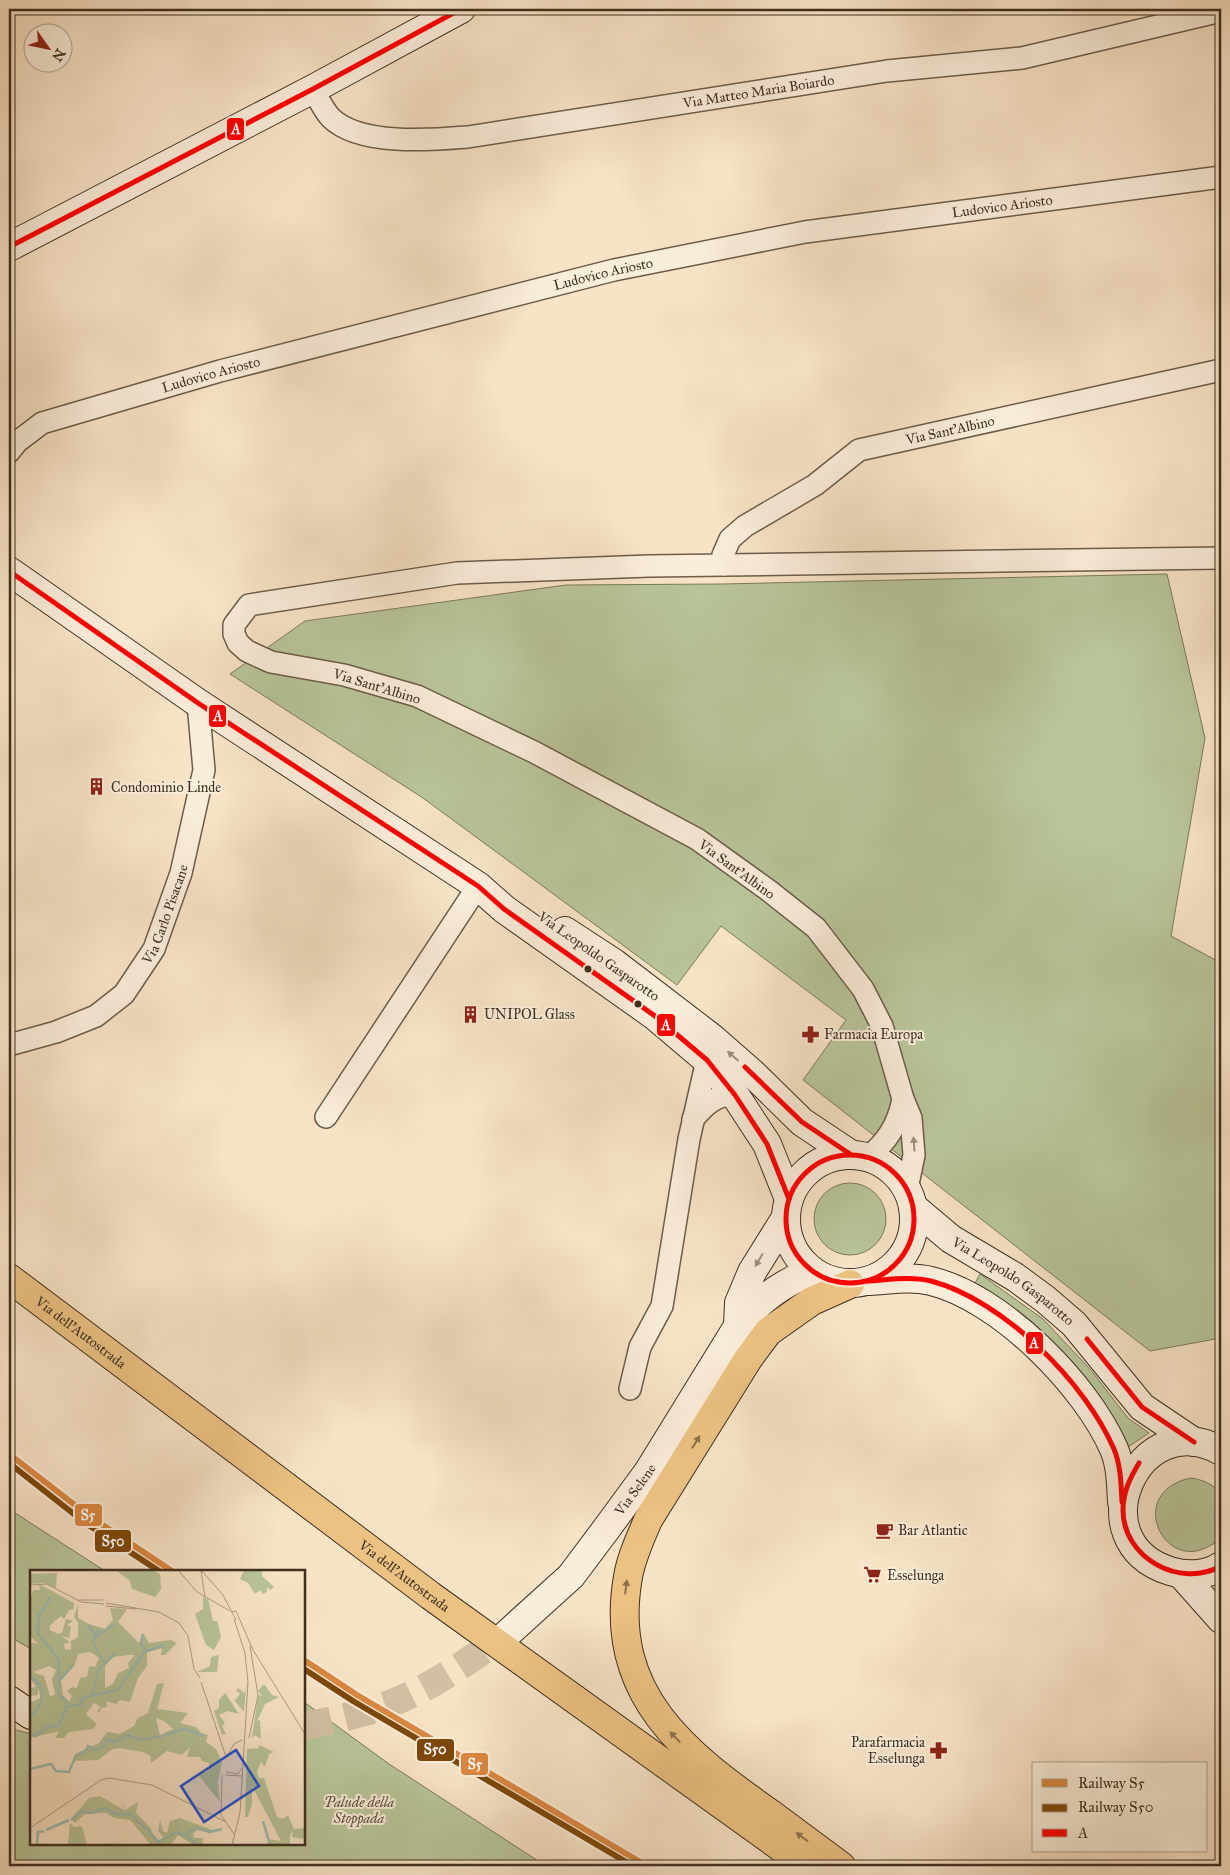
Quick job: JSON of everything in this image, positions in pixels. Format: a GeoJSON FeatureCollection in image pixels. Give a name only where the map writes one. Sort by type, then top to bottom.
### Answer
{"type":"FeatureCollection","features":[{"type":"Feature","properties":{"kind":"highway","name":"Via dell'Autostrada"},"geometry":{"type":"LineString","coordinates":[[9,1278],[432,1596],[807,1866]]}},
{"type":"Feature","properties":{"kind":"highway"},"geometry":{"type":"LineString","coordinates":[[841,1866],[716,1775],[669,1731],[653,1709],[634,1667],[625,1634],[624,1606],[628,1576],[636,1549],[648,1520],[748,1359],[768,1332],[789,1316],[823,1295],[858,1282]]}},
{"type":"Feature","properties":{"kind":"main road"},"geometry":{"type":"LineString","coordinates":[[9,247],[461,9]]}},
{"type":"Feature","properties":{"kind":"main road","name":"Via Leopoldo Gasparotto"},"geometry":{"type":"LineString","coordinates":[[9,567],[198,703],[478,886],[504,909],[668,1026],[707,1060],[735,1095],[767,1144],[787,1209],[788,1239],[798,1257],[812,1271],[830,1280],[858,1282],[910,1279],[930,1281],[979,1303],[1014,1326],[1048,1357],[1087,1402],[1115,1451],[1120,1473],[1126,1528],[1131,1541],[1144,1558],[1156,1566],[1181,1574],[1200,1574],[1221,1566]]}},
{"type":"Feature","properties":{"kind":"main road","name":"Via Leopoldo Gasparotto"},"geometry":{"type":"LineString","coordinates":[[478,886],[496,890],[512,898],[614,963],[732,1054],[802,1122],[859,1155],[884,1164],[897,1175],[910,1198],[951,1239],[1015,1277],[1045,1299],[1074,1324],[1142,1407],[1194,1442]]}},
{"type":"Feature","properties":{"kind":"main road"},"geometry":{"type":"LineString","coordinates":[[787,1209],[798,1181],[812,1166],[830,1157],[859,1155]]}},
{"type":"Feature","properties":{"kind":"main road"},"geometry":{"type":"LineString","coordinates":[[858,1282],[884,1274],[898,1261],[909,1245],[914,1226],[910,1198]]}},
{"type":"Feature","properties":{"kind":"main road","name":"Via Selene"},"geometry":{"type":"LineString","coordinates":[[738,1326],[738,1303],[752,1272],[787,1209]]}},
{"type":"Feature","properties":{"kind":"main road","name":"Via Selene"},"geometry":{"type":"LineString","coordinates":[[507,1634],[571,1576],[648,1472],[738,1326],[754,1306],[767,1295],[812,1271]]}},
{"type":"Feature","properties":{"kind":"main road","name":"Via Leopoldo Gasparotto"},"geometry":{"type":"LineString","coordinates":[[1122,1502],[1128,1482],[1138,1464],[1161,1448],[1173,1443],[1194,1442],[1213,1446],[1221,1451]]}},
{"type":"Feature","properties":{"kind":"main road","name":"Via Leopoldo Gasparotto"},"geometry":{"type":"LineString","coordinates":[[1181,1574],[1221,1619]]}},
{"type":"Feature","properties":{"kind":"street","name":"Via Matteo Maria Boiardo"},"geometry":{"type":"LineString","coordinates":[[312,89],[330,118],[346,130],[378,136],[425,140],[460,138],[887,71],[1022,58],[1221,11]]}},
{"type":"Feature","properties":{"kind":"street","name":"Ludovico Ariosto"},"geometry":{"type":"LineString","coordinates":[[9,452],[17,442],[42,423],[220,371],[614,270],[805,232],[1221,177]]}},
{"type":"Feature","properties":{"kind":"street","name":"Via Sant'Albino"},"geometry":{"type":"LineString","coordinates":[[724,565],[724,555],[730,539],[744,526],[815,485],[859,450],[1221,370]]}},
{"type":"Feature","properties":{"kind":"street","name":"Via Sant'Albino"},"geometry":{"type":"LineString","coordinates":[[910,1198],[914,1164],[911,1118],[903,1099],[882,1026],[863,989],[816,928],[768,890],[697,839],[534,752],[417,696],[344,675],[271,662],[247,651],[238,643],[234,634],[234,625],[249,605],[457,573],[724,565],[1221,558]]}},
{"type":"Feature","properties":{"kind":"street","name":"Via Carlo Pisacane"},"geometry":{"type":"LineString","coordinates":[[9,1045],[56,1032],[96,1016],[124,994],[154,948],[182,873],[204,770],[198,703]]}},
{"type":"Feature","properties":{"kind":"street"},"geometry":{"type":"LineString","coordinates":[[326,1117],[478,886]]}},
{"type":"Feature","properties":{"kind":"street"},"geometry":{"type":"LineString","coordinates":[[630,1389],[640,1347],[662,1306],[693,1119],[707,1060]]}},
{"type":"Feature","properties":{"kind":"street"},"geometry":{"type":"LineString","coordinates":[[693,1119],[713,1100],[720,1096],[735,1095]]}},
{"type":"Feature","properties":{"kind":"street"},"geometry":{"type":"LineString","coordinates":[[859,1155],[886,1141],[893,1130],[903,1099]]}},
{"type":"Feature","properties":{"kind":"green space"},"geometry":{"type":"Polygon","coordinates":[[[1167,574],[1205,738],[1171,936],[1221,963],[1221,1338],[1150,1351],[803,1080],[846,1020],[721,926],[677,985],[423,798],[230,674],[305,621],[566,585],[722,584],[1167,574]]]}},
{"type":"Feature","properties":{"kind":"green space"},"geometry":{"type":"Polygon","coordinates":[[[857,1183],[876,1193],[884,1205],[886,1219],[884,1233],[876,1245],[864,1253],[843,1255],[824,1245],[816,1233],[814,1212],[824,1193],[836,1185],[857,1183]]]}},
{"type":"Feature","properties":{"kind":"green space"},"geometry":{"type":"Polygon","coordinates":[[[980,1274],[1043,1319],[1090,1369],[1128,1418],[1149,1433],[1128,1447],[1101,1397],[1084,1375],[1065,1353],[1022,1315],[975,1283],[980,1274]]]}},
{"type":"Feature","properties":{"kind":"green space"},"geometry":{"type":"Polygon","coordinates":[[[1191,1478],[1208,1483],[1221,1493],[1221,1536],[1208,1547],[1188,1551],[1174,1547],[1164,1537],[1157,1525],[1156,1511],[1160,1497],[1172,1485],[1191,1478]]]}},
{"type":"Feature","properties":{"kind":"green space"},"geometry":{"type":"Polygon","coordinates":[[[9,1509],[103,1570],[30,1570],[30,1648],[9,1636],[9,1509]]]}},
{"type":"Feature","properties":{"kind":"green space","name":"Palude della Stoppada"},"geometry":{"type":"Polygon","coordinates":[[[305,1703],[389,1764],[546,1866],[9,1866],[9,1728],[30,1734],[30,1845],[305,1845],[305,1703]]]}},
{"type":"Feature","properties":{"kind":"tunnel"},"geometry":{"type":"LineString","coordinates":[[305,1726],[368,1711],[405,1697],[440,1679],[507,1634]]}},
{"type":"Feature","properties":{"kind":"rail line","name":"S5"},"geometry":{"type":"LineString","coordinates":[[9,1454],[89,1516],[170,1570]]}},
{"type":"Feature","properties":{"kind":"rail line","name":"S50"},"geometry":{"type":"LineString","coordinates":[[9,1463],[84,1522],[157,1570]]}},
{"type":"Feature","properties":{"kind":"rail line","name":"S5"},"geometry":{"type":"LineString","coordinates":[[305,1661],[357,1695],[647,1866]]}},
{"type":"Feature","properties":{"kind":"rail line","name":"S50"},"geometry":{"type":"LineString","coordinates":[[305,1670],[353,1701],[633,1866]]}},
{"type":"Feature","properties":{"kind":"transit line","name":"A"},"geometry":{"type":"LineString","coordinates":[[9,247],[313,89],[461,9]]}},
{"type":"Feature","properties":{"kind":"transit line","name":"A"},"geometry":{"type":"LineString","coordinates":[[9,571],[198,703],[478,886],[504,909],[655,1016],[707,1060],[735,1095],[767,1144],[789,1199]]}},
{"type":"Feature","properties":{"kind":"transit line","name":"A"},"geometry":{"type":"LineString","coordinates":[[745,1067],[802,1122],[850,1154]]}},
{"type":"Feature","properties":{"kind":"transit line","name":"A"},"geometry":{"type":"LineString","coordinates":[[850,1155],[863,1156],[875,1160],[895,1174],[909,1194],[913,1206],[914,1219],[913,1232],[909,1244],[895,1264],[875,1278],[863,1282],[850,1283],[837,1282],[825,1278],[805,1264],[791,1244],[787,1232],[786,1219],[787,1206],[791,1194],[805,1174],[825,1160],[837,1156],[850,1155]]}},
{"type":"Feature","properties":{"kind":"transit line","name":"A"},"geometry":{"type":"LineString","coordinates":[[866,1281],[915,1279],[931,1281],[958,1291],[986,1306],[1039,1347],[1062,1371],[1101,1423],[1114,1449],[1118,1462],[1122,1502]]}},
{"type":"Feature","properties":{"kind":"transit line","name":"A"},"geometry":{"type":"LineString","coordinates":[[1087,1339],[1142,1407],[1194,1442]]}},
{"type":"Feature","properties":{"kind":"transit line","name":"A"},"geometry":{"type":"LineString","coordinates":[[1139,1463],[1128,1485],[1124,1497],[1123,1510],[1126,1527],[1133,1542],[1143,1555],[1157,1565],[1172,1571],[1188,1574],[1205,1572],[1221,1566]]}},
{"type":"Feature","properties":{"kind":"place","name":"Condominio Linde"},"geometry":{"type":"Point","coordinates":[97,787]}},
{"type":"Feature","properties":{"kind":"place","name":"UNIPOL Glass"},"geometry":{"type":"Point","coordinates":[470,1014]}},
{"type":"Feature","properties":{"kind":"place","name":"Farmacia Europa"},"geometry":{"type":"Point","coordinates":[810,1034]}},
{"type":"Feature","properties":{"kind":"place","name":"Bar Atlantic"},"geometry":{"type":"Point","coordinates":[884,1530]}},
{"type":"Feature","properties":{"kind":"place","name":"Esselunga"},"geometry":{"type":"Point","coordinates":[873,1575]}},
{"type":"Feature","properties":{"kind":"place","name":"Parafarmacia Esselunga"},"geometry":{"type":"Point","coordinates":[939,1750]}}]}
